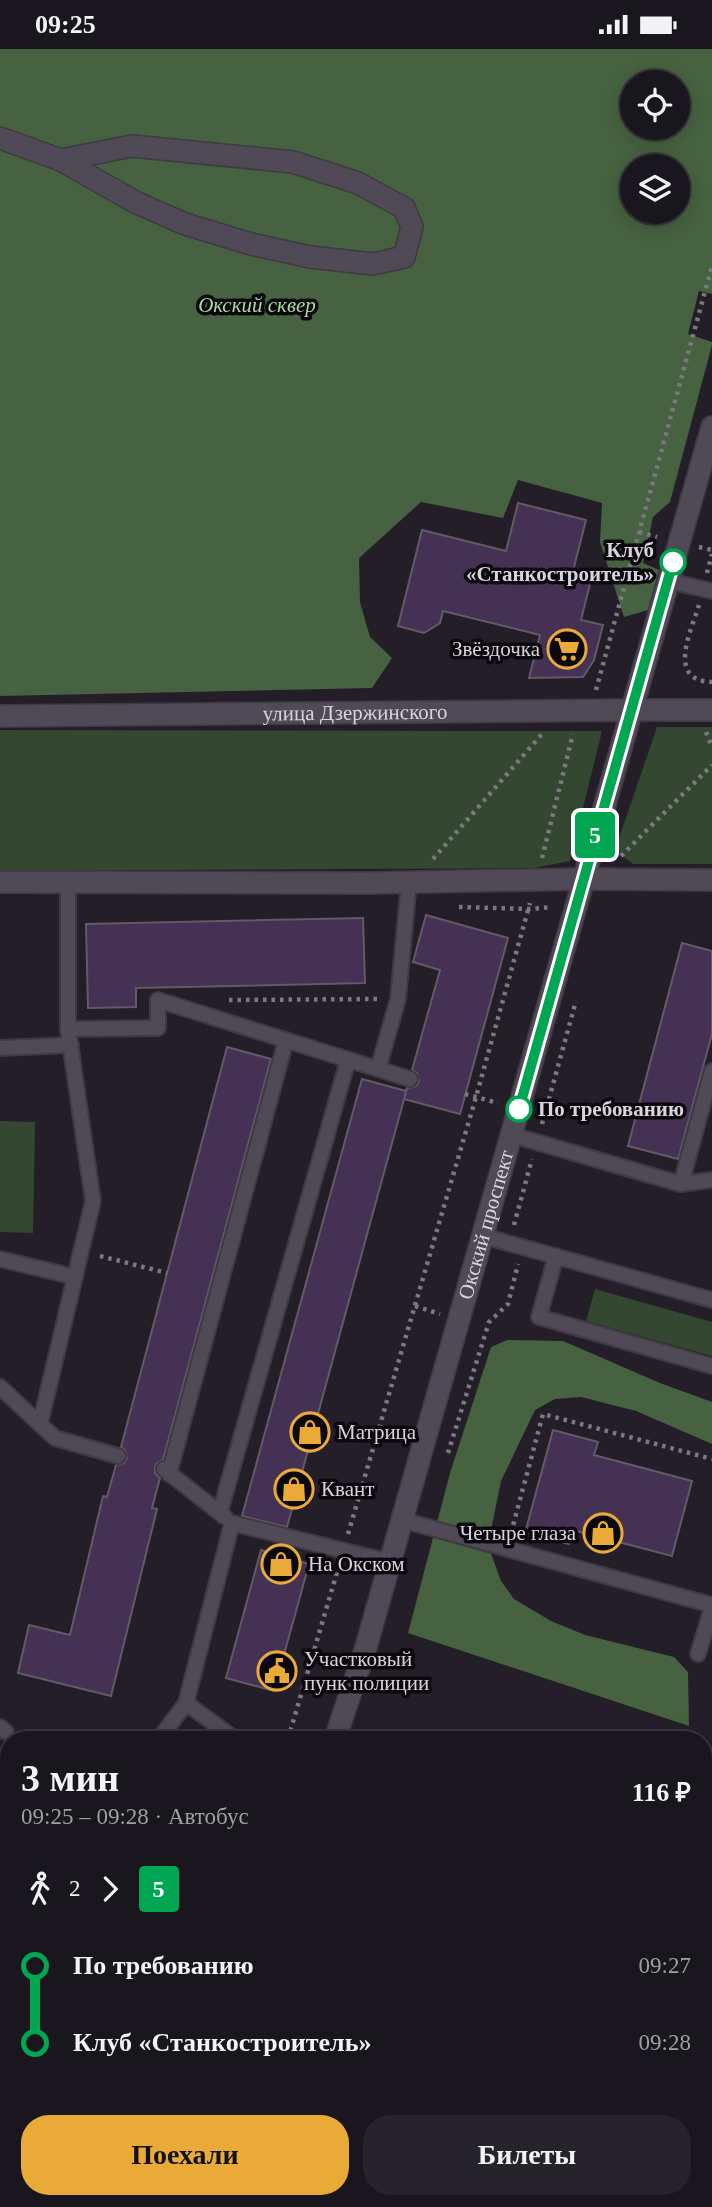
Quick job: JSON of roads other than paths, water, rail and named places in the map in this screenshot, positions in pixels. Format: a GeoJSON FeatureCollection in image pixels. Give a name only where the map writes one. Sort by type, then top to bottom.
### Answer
{"type":"FeatureCollection","features":[{"type":"Feature","properties":{"kind":"street"},"geometry":{"type":"LineString","coordinates":[[0,138],[61,160],[135,202],[185,225],[310,257],[373,264],[404,257],[412,227],[404,208],[358,183],[293,162],[132,146],[61,160]]}},
{"type":"Feature","properties":{"kind":"street","name":"Окский проспект"},"geometry":{"type":"LineString","coordinates":[[338,1731],[366,1647],[712,427]]}},
{"type":"Feature","properties":{"kind":"street","name":"улица Дзержинского"},"geometry":{"type":"LineString","coordinates":[[0,716],[712,710]]}},
{"type":"Feature","properties":{"kind":"street"},"geometry":{"type":"LineString","coordinates":[[0,882],[417,876],[536,880],[712,880]]}},
{"type":"Feature","properties":{"kind":"lane"},"geometry":{"type":"LineString","coordinates":[[668,581],[708,590]]}},
{"type":"Feature","properties":{"kind":"lane"},"geometry":{"type":"LineString","coordinates":[[378,1069],[398,999],[417,876]]}},
{"type":"Feature","properties":{"kind":"lane"},"geometry":{"type":"LineString","coordinates":[[40,1424],[93,1201],[68,1028],[68,882]]}},
{"type":"Feature","properties":{"kind":"lane"},"geometry":{"type":"LineString","coordinates":[[68,1028],[158,1028],[158,1000],[410,1079]]}},
{"type":"Feature","properties":{"kind":"lane"},"geometry":{"type":"LineString","coordinates":[[286,1040],[166,1471],[232,1523],[390,1562]]}},
{"type":"Feature","properties":{"kind":"lane"},"geometry":{"type":"LineString","coordinates":[[0,1048],[71,1045]]}},
{"type":"Feature","properties":{"kind":"lane"},"geometry":{"type":"LineString","coordinates":[[220,1512],[348,1060]]}},
{"type":"Feature","properties":{"kind":"lane"},"geometry":{"type":"LineString","coordinates":[[681,1184],[712,1071]]}},
{"type":"Feature","properties":{"kind":"lane"},"geometry":{"type":"LineString","coordinates":[[512,1135],[681,1184],[712,1180]]}},
{"type":"Feature","properties":{"kind":"lane"},"geometry":{"type":"LineString","coordinates":[[483,1235],[712,1300]]}},
{"type":"Feature","properties":{"kind":"lane"},"geometry":{"type":"LineString","coordinates":[[556,1256],[539,1317],[712,1366]]}},
{"type":"Feature","properties":{"kind":"lane"},"geometry":{"type":"LineString","coordinates":[[0,1259],[75,1277]]}},
{"type":"Feature","properties":{"kind":"lane"},"geometry":{"type":"LineString","coordinates":[[0,1387],[55,1438],[118,1456]]}},
{"type":"Feature","properties":{"kind":"lane"},"geometry":{"type":"LineString","coordinates":[[402,1520],[712,1607],[698,1654]]}},
{"type":"Feature","properties":{"kind":"lane"},"geometry":{"type":"LineString","coordinates":[[165,1731],[186,1703],[232,1523]]}},
{"type":"Feature","properties":{"kind":"lane"},"geometry":{"type":"LineString","coordinates":[[186,1703],[224,1731]]}},
{"type":"Feature","properties":{"kind":"place","name":"Клуб «Станкостроитель»"},"geometry":{"type":"Point","coordinates":[673,562]}},
{"type":"Feature","properties":{"kind":"place","name":"Звёздочка"},"geometry":{"type":"Point","coordinates":[567,649]}},
{"type":"Feature","properties":{"kind":"place","name":"По требованию"},"geometry":{"type":"Point","coordinates":[519,1109]}},
{"type":"Feature","properties":{"kind":"place","name":"Матрица"},"geometry":{"type":"Point","coordinates":[310,1432]}},
{"type":"Feature","properties":{"kind":"place","name":"Квант"},"geometry":{"type":"Point","coordinates":[294,1489]}},
{"type":"Feature","properties":{"kind":"place","name":"Четыре глаза"},"geometry":{"type":"Point","coordinates":[603,1533]}},
{"type":"Feature","properties":{"kind":"place","name":"На Окском"},"geometry":{"type":"Point","coordinates":[281,1564]}},
{"type":"Feature","properties":{"kind":"place","name":"Участковый пунк полиции"},"geometry":{"type":"Point","coordinates":[277,1671]}},
{"type":"Feature","properties":{"kind":"park label","name":"Окский сквер"},"geometry":{"type":"Point","coordinates":[257,305]}}]}
